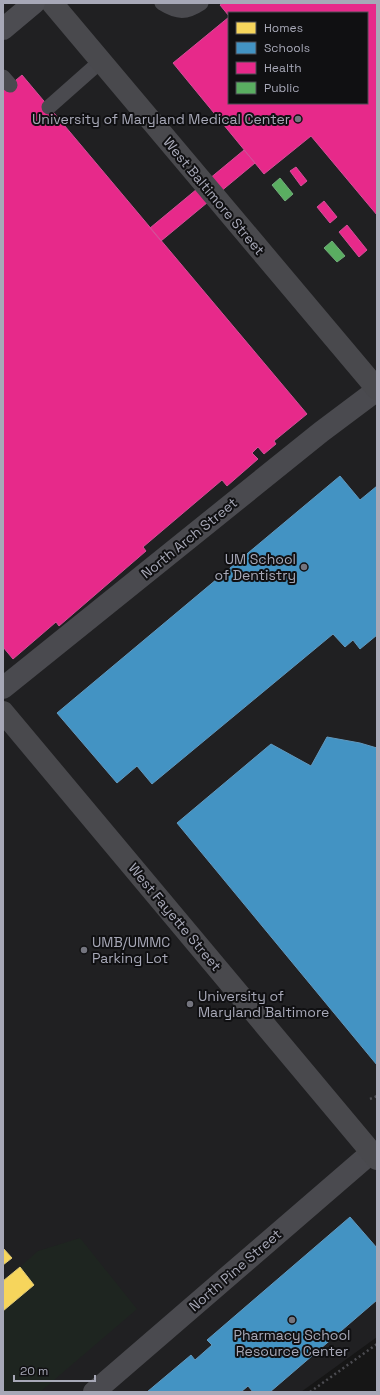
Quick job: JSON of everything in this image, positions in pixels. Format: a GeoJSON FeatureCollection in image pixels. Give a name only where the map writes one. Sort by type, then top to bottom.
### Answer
{"type":"FeatureCollection","features":[{"type":"Feature","properties":{"kind":"main road"},"geometry":{"type":"LineString","coordinates":[[3,28],[34,3]]}},
{"type":"Feature","properties":{"kind":"main road","name":"West Baltimore Street"},"geometry":{"type":"LineString","coordinates":[[52,3],[377,389]]}},
{"type":"Feature","properties":{"kind":"main road","name":"West Fayette Street"},"geometry":{"type":"LineString","coordinates":[[3,712],[375,1153]]}},
{"type":"Feature","properties":{"kind":"street","name":"North Arch Street"},"geometry":{"type":"LineString","coordinates":[[3,688],[314,436],[377,389]]}},
{"type":"Feature","properties":{"kind":"street","name":"North Pine Street"},"geometry":{"type":"LineString","coordinates":[[94,1392],[375,1153]]}},
{"type":"Feature","properties":{"kind":"lane"},"geometry":{"type":"LineString","coordinates":[[162,3],[169,8],[178,11],[186,11],[201,3]]}},
{"type":"Feature","properties":{"kind":"lane"},"geometry":{"type":"LineString","coordinates":[[49,107],[101,61]]}},
{"type":"Feature","properties":{"kind":"path"},"geometry":{"type":"LineString","coordinates":[[370,1098],[377,1096]]}},
{"type":"Feature","properties":{"kind":"path"},"geometry":{"type":"LineString","coordinates":[[310,1392],[377,1344]]}},
{"type":"Feature","properties":{"kind":"shaded area","name":"University of Maryland Baltimore"},"geometry":{"type":"Polygon","coordinates":[[[3,3],[377,3],[377,1337],[301,1392],[3,1392],[3,3]]]}},
{"type":"Feature","properties":{"kind":"shaded area"},"geometry":{"type":"Polygon","coordinates":[[[80,1238],[137,1309],[40,1392],[3,1392],[3,1311],[34,1285],[20,1267],[38,1251],[80,1238]]]}},
{"type":"Feature","properties":{"kind":"building: Homes"},"geometry":{"type":"Polygon","coordinates":[[[3,1248],[12,1258],[3,1265],[3,1248]]]}},
{"type":"Feature","properties":{"kind":"building: Homes"},"geometry":{"type":"Polygon","coordinates":[[[20,1267],[34,1285],[3,1311],[3,1281],[20,1267]]]}},
{"type":"Feature","properties":{"kind":"building: Schools","name":"UM School of Dentistry"},"geometry":{"type":"Polygon","coordinates":[[[340,476],[360,500],[377,486],[377,635],[360,649],[353,640],[345,647],[333,634],[152,784],[137,766],[117,783],[57,713],[340,476]]]}},
{"type":"Feature","properties":{"kind":"building: Schools"},"geometry":{"type":"Polygon","coordinates":[[[327,737],[360,743],[377,748],[377,1065],[177,823],[271,744],[311,766],[327,737]]]}},
{"type":"Feature","properties":{"kind":"building: Schools","name":"Pharmacy School Resource Center"},"geometry":{"type":"Polygon","coordinates":[[[350,1217],[377,1248],[377,1300],[270,1392],[253,1392],[248,1386],[241,1392],[147,1392],[191,1355],[195,1360],[212,1345],[207,1340],[350,1217]]]}},
{"type":"Feature","properties":{"kind":"building: Health","name":"University of Maryland Medical Center"},"geometry":{"type":"Polygon","coordinates":[[[223,3],[377,3],[377,215],[311,136],[264,174],[173,63],[228,18],[228,104],[368,104],[368,12],[228,12],[228,15],[220,5],[223,3]]]}},
{"type":"Feature","properties":{"kind":"building: Health"},"geometry":{"type":"Polygon","coordinates":[[[22,75],[307,414],[274,441],[276,444],[264,454],[258,447],[252,453],[258,459],[227,486],[222,480],[143,547],[146,551],[59,626],[56,622],[13,659],[3,647],[3,91],[22,75]]]}},
{"type":"Feature","properties":{"kind":"building: Health"},"geometry":{"type":"Polygon","coordinates":[[[244,150],[255,163],[161,241],[150,228],[244,150]]]}},
{"type":"Feature","properties":{"kind":"building: Health"},"geometry":{"type":"Polygon","coordinates":[[[296,167],[307,181],[301,186],[290,171],[296,167]]]}},
{"type":"Feature","properties":{"kind":"building: Health"},"geometry":{"type":"Polygon","coordinates":[[[324,201],[337,217],[330,223],[317,207],[324,201]]]}},
{"type":"Feature","properties":{"kind":"building: Health"},"geometry":{"type":"Polygon","coordinates":[[[347,225],[367,250],[359,257],[339,232],[347,225]]]}},
{"type":"Feature","properties":{"kind":"building: Public"},"geometry":{"type":"Polygon","coordinates":[[[280,178],[293,194],[285,201],[272,185],[280,178]]]}},
{"type":"Feature","properties":{"kind":"building: Public"},"geometry":{"type":"Polygon","coordinates":[[[332,241],[345,256],[337,262],[324,248],[332,241]]]}},
{"type":"Feature","properties":{"kind":"place","name":"University of Maryland Medical Center"},"geometry":{"type":"Point","coordinates":[298,119]}},
{"type":"Feature","properties":{"kind":"place","name":"UM School of Dentistry"},"geometry":{"type":"Point","coordinates":[304,567]}},
{"type":"Feature","properties":{"kind":"place","name":"UMB/UMMC Parking Lot"},"geometry":{"type":"Point","coordinates":[84,950]}},
{"type":"Feature","properties":{"kind":"place","name":"University of Maryland Baltimore"},"geometry":{"type":"Point","coordinates":[190,1004]}},
{"type":"Feature","properties":{"kind":"place","name":"Pharmacy School Resource Center"},"geometry":{"type":"Point","coordinates":[292,1320]}}]}
